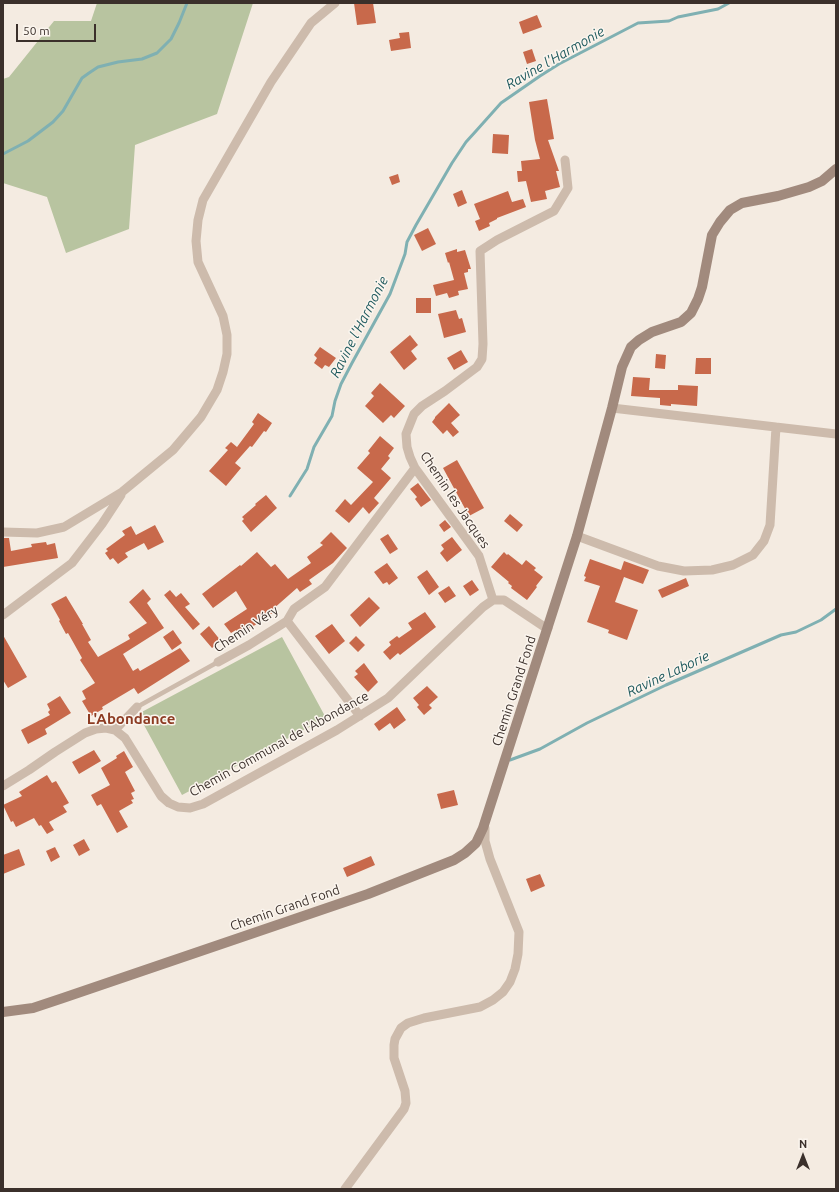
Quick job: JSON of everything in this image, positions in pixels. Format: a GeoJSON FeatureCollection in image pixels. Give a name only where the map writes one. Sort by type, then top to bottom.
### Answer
{"type":"FeatureCollection","features":[{"type":"Feature","properties":{"kind":"street"},"geometry":{"type":"LineString","coordinates":[[3,532],[37,533],[64,527],[122,492],[173,450],[201,417],[217,390],[227,354],[227,335],[223,316],[198,262],[196,241],[198,220],[203,200],[271,82],[311,23],[335,3]]}},
{"type":"Feature","properties":{"kind":"street","name":"Chemin les Jacques"},"geometry":{"type":"LineString","coordinates":[[493,600],[479,556],[415,468],[407,447],[406,434],[414,414],[422,406],[445,392],[477,367],[482,358],[484,344],[480,251],[497,240],[554,211],[568,188],[565,160]]}},
{"type":"Feature","properties":{"kind":"street","name":"Chemin Grand Fond"},"geometry":{"type":"LineString","coordinates":[[3,1012],[33,1008],[368,894],[454,860],[466,853],[476,842],[483,828],[577,536],[622,367],[631,347],[652,332],[681,322],[691,313],[702,287],[712,235],[730,210],[742,203],[778,196],[809,187],[822,181],[836,169]]}},
{"type":"Feature","properties":{"kind":"street"},"geometry":{"type":"LineString","coordinates":[[612,408],[836,434]]}},
{"type":"Feature","properties":{"kind":"street"},"geometry":{"type":"LineString","coordinates":[[577,536],[658,566],[684,571],[712,570],[733,565],[753,555],[764,541],[770,525],[776,427]]}},
{"type":"Feature","properties":{"kind":"street","name":"Chemin Véry"},"geometry":{"type":"LineString","coordinates":[[218,662],[249,645],[287,621],[294,609],[325,587],[415,468]]}},
{"type":"Feature","properties":{"kind":"street"},"geometry":{"type":"LineString","coordinates":[[3,615],[72,563],[102,524],[122,492]]}},
{"type":"Feature","properties":{"kind":"street"},"geometry":{"type":"LineString","coordinates":[[493,600],[504,600],[548,628]]}},
{"type":"Feature","properties":{"kind":"street","name":"Chemin Communal de l'Abondance"},"geometry":{"type":"LineString","coordinates":[[115,730],[124,738],[161,796],[169,803],[178,808],[190,808],[203,804],[360,716],[388,698],[483,607],[493,600]]}},
{"type":"Feature","properties":{"kind":"street"},"geometry":{"type":"LineString","coordinates":[[287,621],[360,716]]}},
{"type":"Feature","properties":{"kind":"street","name":"Chemin Véry"},"geometry":{"type":"LineString","coordinates":[[115,730],[137,707]]}},
{"type":"Feature","properties":{"kind":"street"},"geometry":{"type":"LineString","coordinates":[[3,786],[55,752],[96,729],[106,728],[115,730]]}},
{"type":"Feature","properties":{"kind":"street"},"geometry":{"type":"LineString","coordinates":[[345,1189],[404,1109],[406,1103],[405,1091],[394,1058],[394,1045],[398,1032],[401,1028],[408,1023],[424,1018],[480,1007],[493,1000],[503,992],[510,982],[515,970],[518,954],[519,932],[490,859],[485,841],[485,828],[483,828]]}},
{"type":"Feature","properties":{"kind":"lane","name":"Chemin Véry"},"geometry":{"type":"LineString","coordinates":[[137,707],[218,662]]}},
{"type":"Feature","properties":{"kind":"green space"},"geometry":{"type":"Polygon","coordinates":[[[97,3],[253,3],[217,114],[135,145],[129,229],[66,253],[47,197],[3,183],[3,79],[9,77],[54,21],[91,21],[97,3]]]}},
{"type":"Feature","properties":{"kind":"green space"},"geometry":{"type":"Polygon","coordinates":[[[282,637],[326,718],[182,795],[138,714],[282,637]]]}},
{"type":"Feature","properties":{"kind":"building"},"geometry":{"type":"Polygon","coordinates":[[[354,3],[373,3],[376,23],[357,25],[354,3]]]}},
{"type":"Feature","properties":{"kind":"building"},"geometry":{"type":"Polygon","coordinates":[[[537,15],[542,27],[523,34],[519,22],[537,15]]]}},
{"type":"Feature","properties":{"kind":"building"},"geometry":{"type":"Polygon","coordinates":[[[409,32],[411,48],[391,51],[389,40],[400,38],[399,33],[409,32]]]}},
{"type":"Feature","properties":{"kind":"building"},"geometry":{"type":"Polygon","coordinates":[[[532,49],[536,61],[527,64],[523,52],[532,49]]]}},
{"type":"Feature","properties":{"kind":"building"},"geometry":{"type":"Polygon","coordinates":[[[547,99],[554,139],[548,140],[559,171],[556,171],[560,187],[545,191],[547,199],[531,202],[526,181],[518,182],[517,171],[522,171],[521,161],[540,159],[535,140],[529,102],[547,99]]]}},
{"type":"Feature","properties":{"kind":"building"},"geometry":{"type":"Polygon","coordinates":[[[493,134],[509,135],[508,154],[492,153],[493,134]]]}},
{"type":"Feature","properties":{"kind":"building"},"geometry":{"type":"Polygon","coordinates":[[[398,174],[400,182],[392,185],[389,177],[398,174]]]}},
{"type":"Feature","properties":{"kind":"building"},"geometry":{"type":"Polygon","coordinates":[[[462,190],[467,203],[458,207],[453,194],[462,190]]]}},
{"type":"Feature","properties":{"kind":"building"},"geometry":{"type":"Polygon","coordinates":[[[508,191],[512,202],[523,199],[526,207],[497,218],[489,223],[490,226],[479,231],[475,221],[480,219],[474,204],[508,191]]]}},
{"type":"Feature","properties":{"kind":"building"},"geometry":{"type":"Polygon","coordinates":[[[428,228],[436,244],[422,251],[414,235],[428,228]]]}},
{"type":"Feature","properties":{"kind":"building"},"geometry":{"type":"Polygon","coordinates":[[[457,249],[457,252],[465,250],[471,269],[468,269],[468,272],[464,273],[468,289],[458,291],[459,295],[449,298],[447,293],[436,296],[433,285],[454,280],[445,253],[457,249]]]}},
{"type":"Feature","properties":{"kind":"building"},"geometry":{"type":"Polygon","coordinates":[[[416,298],[431,298],[431,313],[416,313],[416,298]]]}},
{"type":"Feature","properties":{"kind":"building"},"geometry":{"type":"Polygon","coordinates":[[[456,310],[459,319],[462,318],[466,332],[444,338],[438,314],[456,310]]]}},
{"type":"Feature","properties":{"kind":"building"},"geometry":{"type":"Polygon","coordinates":[[[410,335],[418,345],[411,351],[417,359],[404,370],[390,352],[410,335]]]}},
{"type":"Feature","properties":{"kind":"building"},"geometry":{"type":"Polygon","coordinates":[[[320,347],[336,358],[329,367],[325,365],[322,369],[314,363],[317,358],[314,355],[320,347]]]}},
{"type":"Feature","properties":{"kind":"building"},"geometry":{"type":"Polygon","coordinates":[[[461,350],[468,362],[454,370],[447,358],[461,350]]]}},
{"type":"Feature","properties":{"kind":"building"},"geometry":{"type":"Polygon","coordinates":[[[656,354],[666,355],[665,369],[655,368],[656,354]]]}},
{"type":"Feature","properties":{"kind":"building"},"geometry":{"type":"Polygon","coordinates":[[[696,358],[711,358],[711,374],[695,374],[696,358]]]}},
{"type":"Feature","properties":{"kind":"building"},"geometry":{"type":"Polygon","coordinates":[[[633,377],[650,378],[649,390],[678,390],[678,385],[698,386],[697,406],[671,404],[671,406],[660,405],[660,398],[631,396],[633,377]]]}},
{"type":"Feature","properties":{"kind":"building"},"geometry":{"type":"Polygon","coordinates":[[[380,383],[405,406],[394,418],[391,415],[383,423],[365,406],[374,396],[371,393],[380,383]]]}},
{"type":"Feature","properties":{"kind":"building"},"geometry":{"type":"Polygon","coordinates":[[[449,403],[460,415],[451,423],[459,432],[453,437],[447,430],[443,434],[432,422],[449,403]]]}},
{"type":"Feature","properties":{"kind":"building"},"geometry":{"type":"Polygon","coordinates":[[[258,413],[272,423],[266,432],[264,431],[252,447],[250,446],[235,463],[241,468],[226,486],[209,471],[228,450],[225,448],[231,442],[237,447],[254,424],[252,422],[258,413]]]}},
{"type":"Feature","properties":{"kind":"building"},"geometry":{"type":"Polygon","coordinates":[[[380,436],[394,448],[388,456],[390,458],[381,469],[391,478],[374,498],[379,503],[369,514],[363,507],[349,523],[335,511],[345,499],[351,505],[373,482],[357,468],[370,453],[368,451],[380,436]]]}},
{"type":"Feature","properties":{"kind":"building"},"geometry":{"type":"Polygon","coordinates":[[[457,460],[484,508],[469,516],[443,468],[457,460]]]}},
{"type":"Feature","properties":{"kind":"building"},"geometry":{"type":"Polygon","coordinates":[[[418,483],[431,500],[421,507],[415,499],[417,497],[410,489],[418,483]]]}},
{"type":"Feature","properties":{"kind":"building"},"geometry":{"type":"Polygon","coordinates":[[[266,495],[277,508],[251,532],[242,521],[244,519],[242,517],[266,495]]]}},
{"type":"Feature","properties":{"kind":"building"},"geometry":{"type":"Polygon","coordinates":[[[510,514],[523,525],[517,532],[504,521],[510,514]]]}},
{"type":"Feature","properties":{"kind":"building"},"geometry":{"type":"Polygon","coordinates":[[[445,520],[451,527],[444,532],[439,525],[445,520]]]}},
{"type":"Feature","properties":{"kind":"building"},"geometry":{"type":"Polygon","coordinates":[[[155,525],[164,542],[148,550],[144,543],[125,553],[128,557],[118,564],[113,558],[110,560],[105,553],[108,551],[106,549],[125,535],[122,531],[131,526],[136,535],[155,525]]]}},
{"type":"Feature","properties":{"kind":"building"},"geometry":{"type":"Polygon","coordinates":[[[331,532],[347,548],[333,563],[309,580],[312,584],[300,592],[297,588],[272,610],[274,612],[239,636],[236,630],[231,633],[224,624],[247,609],[236,591],[213,608],[202,594],[240,565],[241,566],[257,552],[271,567],[275,564],[288,579],[311,563],[307,557],[323,545],[320,543],[331,532]]]}},
{"type":"Feature","properties":{"kind":"building"},"geometry":{"type":"Polygon","coordinates":[[[388,534],[398,549],[390,554],[380,539],[388,534]]]}},
{"type":"Feature","properties":{"kind":"building"},"geometry":{"type":"Polygon","coordinates":[[[452,537],[462,550],[447,562],[440,553],[444,549],[441,545],[452,537]]]}},
{"type":"Feature","properties":{"kind":"building"},"geometry":{"type":"Polygon","coordinates":[[[3,538],[9,538],[11,551],[32,547],[31,544],[46,542],[47,545],[55,543],[58,558],[3,567],[3,538]]]}},
{"type":"Feature","properties":{"kind":"building"},"geometry":{"type":"Polygon","coordinates":[[[504,552],[522,565],[526,560],[536,568],[534,570],[543,577],[527,600],[511,588],[512,586],[508,583],[509,582],[491,567],[504,552]]]}},
{"type":"Feature","properties":{"kind":"building"},"geometry":{"type":"Polygon","coordinates":[[[590,559],[621,570],[624,561],[649,570],[643,584],[624,577],[615,602],[638,610],[627,640],[608,633],[609,630],[587,622],[600,586],[584,581],[586,577],[584,576],[590,559]]]}},
{"type":"Feature","properties":{"kind":"building"},"geometry":{"type":"Polygon","coordinates":[[[387,563],[398,578],[389,585],[387,582],[383,584],[374,572],[387,563]]]}},
{"type":"Feature","properties":{"kind":"building"},"geometry":{"type":"Polygon","coordinates":[[[427,570],[439,587],[429,595],[417,577],[427,570]]]}},
{"type":"Feature","properties":{"kind":"building"},"geometry":{"type":"Polygon","coordinates":[[[686,578],[689,586],[662,598],[658,590],[686,578]]]}},
{"type":"Feature","properties":{"kind":"building"},"geometry":{"type":"Polygon","coordinates":[[[472,580],[479,590],[470,596],[463,586],[472,580]]]}},
{"type":"Feature","properties":{"kind":"building"},"geometry":{"type":"Polygon","coordinates":[[[449,586],[456,596],[445,603],[438,593],[449,586]]]}},
{"type":"Feature","properties":{"kind":"building"},"geometry":{"type":"Polygon","coordinates":[[[143,589],[151,599],[147,603],[164,628],[123,654],[133,671],[138,668],[140,671],[180,648],[190,661],[138,694],[134,688],[102,707],[103,709],[91,716],[82,701],[86,699],[82,691],[95,683],[80,660],[82,658],[68,633],[66,634],[51,604],[66,596],[83,624],[91,640],[88,642],[98,657],[130,639],[128,635],[147,623],[129,602],[143,589]]]}},
{"type":"Feature","properties":{"kind":"building"},"geometry":{"type":"Polygon","coordinates":[[[170,590],[176,597],[181,593],[190,604],[185,607],[200,624],[193,630],[164,595],[170,590]]]}},
{"type":"Feature","properties":{"kind":"building"},"geometry":{"type":"Polygon","coordinates":[[[369,597],[380,608],[360,627],[350,615],[369,597]]]}},
{"type":"Feature","properties":{"kind":"building"},"geometry":{"type":"Polygon","coordinates":[[[425,612],[436,627],[400,655],[398,653],[390,660],[383,652],[391,645],[389,642],[397,636],[399,638],[412,629],[408,623],[425,612]]]}},
{"type":"Feature","properties":{"kind":"building"},"geometry":{"type":"Polygon","coordinates":[[[332,624],[345,641],[329,654],[315,636],[332,624]]]}},
{"type":"Feature","properties":{"kind":"building"},"geometry":{"type":"Polygon","coordinates":[[[209,626],[221,641],[212,648],[200,634],[209,626]]]}},
{"type":"Feature","properties":{"kind":"building"},"geometry":{"type":"Polygon","coordinates":[[[173,630],[182,643],[172,650],[163,637],[173,630]]]}},
{"type":"Feature","properties":{"kind":"building"},"geometry":{"type":"Polygon","coordinates":[[[3,635],[27,677],[8,688],[3,680],[3,635]]]}},
{"type":"Feature","properties":{"kind":"building"},"geometry":{"type":"Polygon","coordinates":[[[356,636],[365,645],[358,652],[349,643],[356,636]]]}},
{"type":"Feature","properties":{"kind":"building"},"geometry":{"type":"Polygon","coordinates":[[[364,663],[378,682],[368,692],[354,677],[358,674],[355,671],[364,663]]]}},
{"type":"Feature","properties":{"kind":"building"},"geometry":{"type":"Polygon","coordinates":[[[427,686],[438,697],[429,705],[432,708],[424,715],[417,707],[419,705],[413,698],[427,686]]]}},
{"type":"Feature","properties":{"kind":"building"},"geometry":{"type":"Polygon","coordinates":[[[60,696],[71,713],[45,729],[47,734],[28,744],[21,730],[50,715],[48,712],[50,710],[47,704],[60,696]]]}},
{"type":"Feature","properties":{"kind":"building"},"geometry":{"type":"Polygon","coordinates":[[[397,707],[406,720],[394,729],[390,723],[379,731],[374,724],[397,707]]]}},
{"type":"Feature","properties":{"kind":"building"},"geometry":{"type":"Polygon","coordinates":[[[94,750],[101,761],[79,774],[72,762],[94,750]]]}},
{"type":"Feature","properties":{"kind":"building"},"geometry":{"type":"Polygon","coordinates":[[[124,751],[133,767],[125,772],[135,791],[131,793],[134,799],[131,800],[133,803],[119,811],[128,827],[117,833],[101,804],[97,806],[91,795],[110,785],[101,768],[117,758],[116,756],[124,751]]]}},
{"type":"Feature","properties":{"kind":"building"},"geometry":{"type":"Polygon","coordinates":[[[47,775],[52,783],[56,781],[69,803],[63,806],[67,812],[49,822],[54,830],[47,834],[34,818],[16,827],[13,821],[11,822],[3,805],[22,796],[19,792],[47,775]]]}},
{"type":"Feature","properties":{"kind":"building"},"geometry":{"type":"Polygon","coordinates":[[[454,790],[458,805],[441,809],[437,794],[454,790]]]}},
{"type":"Feature","properties":{"kind":"building"},"geometry":{"type":"Polygon","coordinates":[[[84,839],[90,850],[79,856],[73,845],[84,839]]]}},
{"type":"Feature","properties":{"kind":"building"},"geometry":{"type":"Polygon","coordinates":[[[55,847],[60,857],[51,862],[46,851],[55,847]]]}},
{"type":"Feature","properties":{"kind":"building"},"geometry":{"type":"Polygon","coordinates":[[[19,849],[25,865],[3,874],[3,855],[19,849]]]}},
{"type":"Feature","properties":{"kind":"building"},"geometry":{"type":"Polygon","coordinates":[[[371,856],[375,865],[347,877],[343,868],[371,856]]]}},
{"type":"Feature","properties":{"kind":"building"},"geometry":{"type":"Polygon","coordinates":[[[540,874],[545,886],[531,892],[526,879],[540,874]]]}},
{"type":"Feature","properties":{"kind":"waterway"},"geometry":{"type":"LineString","coordinates":[[3,154],[28,141],[53,122],[63,111],[82,78],[98,67],[118,62],[142,59],[157,53],[171,39],[187,3]]}},
{"type":"Feature","properties":{"kind":"waterway","name":"Ravine l'Harmonie"},"geometry":{"type":"LineString","coordinates":[[290,496],[307,469],[314,447],[332,416],[341,384],[390,294],[405,254],[407,242],[452,163],[466,142],[501,103],[559,64],[638,23],[669,21],[678,17],[718,9],[729,3]]}},
{"type":"Feature","properties":{"kind":"waterway","name":"Ravine Laborie"},"geometry":{"type":"LineString","coordinates":[[510,760],[540,749],[587,723],[666,685],[781,635],[796,632],[821,620],[836,609]]}},
{"type":"Feature","properties":{"kind":"district","name":"L'Abondance"},"geometry":{"type":"Point","coordinates":[131,719]}}]}
